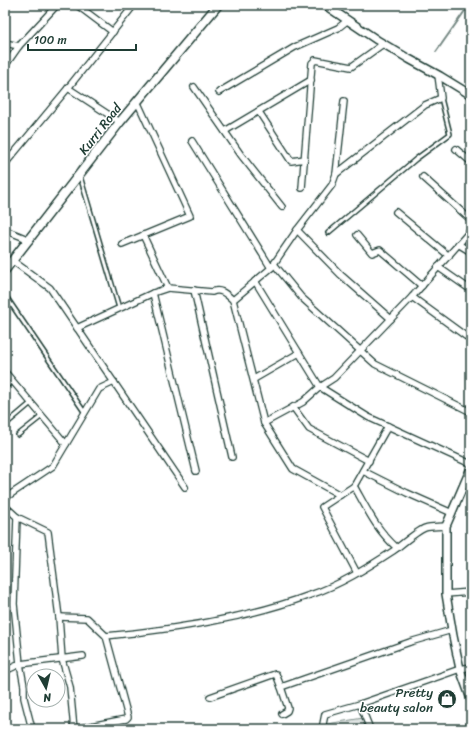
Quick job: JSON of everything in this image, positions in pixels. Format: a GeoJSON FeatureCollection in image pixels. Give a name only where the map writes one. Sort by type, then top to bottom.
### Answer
{"type":"FeatureCollection","features":[{"type":"Feature","properties":{"kind":"main road","name":"Kurri Road"},"geometry":{"type":"LineString","coordinates":[[5,270],[30,240],[120,122],[218,5]]}},
{"type":"Feature","properties":{"kind":"street"},"geometry":{"type":"LineString","coordinates":[[5,66],[19,46],[57,5]]}},
{"type":"Feature","properties":{"kind":"street"},"geometry":{"type":"LineString","coordinates":[[77,5],[113,32]]}},
{"type":"Feature","properties":{"kind":"street"},"geometry":{"type":"LineString","coordinates":[[5,164],[134,5]]}},
{"type":"Feature","properties":{"kind":"street"},"geometry":{"type":"LineString","coordinates":[[326,5],[383,44],[471,95]]}},
{"type":"Feature","properties":{"kind":"street"},"geometry":{"type":"LineString","coordinates":[[219,92],[295,47],[338,28],[348,20]]}},
{"type":"Feature","properties":{"kind":"street"},"geometry":{"type":"LineString","coordinates":[[5,43],[19,46]]}},
{"type":"Feature","properties":{"kind":"street"},"geometry":{"type":"LineString","coordinates":[[302,188],[312,63],[315,60],[351,67],[383,44]]}},
{"type":"Feature","properties":{"kind":"street"},"geometry":{"type":"LineString","coordinates":[[336,174],[425,105],[441,98],[438,75]]}},
{"type":"Feature","properties":{"kind":"street"},"geometry":{"type":"LineString","coordinates":[[225,131],[311,80]]}},
{"type":"Feature","properties":{"kind":"street"},"geometry":{"type":"LineString","coordinates":[[194,87],[241,155],[282,207]]}},
{"type":"Feature","properties":{"kind":"street"},"geometry":{"type":"LineString","coordinates":[[68,88],[120,122]]}},
{"type":"Feature","properties":{"kind":"street"},"geometry":{"type":"LineString","coordinates":[[122,244],[190,216],[137,101]]}},
{"type":"Feature","properties":{"kind":"street"},"geometry":{"type":"LineString","coordinates":[[234,300],[272,266],[297,230],[332,185],[336,174],[344,101]]}},
{"type":"Feature","properties":{"kind":"street"},"geometry":{"type":"LineString","coordinates":[[259,112],[291,161],[304,158]]}},
{"type":"Feature","properties":{"kind":"street"},"geometry":{"type":"LineString","coordinates":[[192,141],[272,266],[301,297],[375,364],[471,412]]}},
{"type":"Feature","properties":{"kind":"street"},"geometry":{"type":"LineString","coordinates":[[456,149],[471,162]]}},
{"type":"Feature","properties":{"kind":"street"},"geometry":{"type":"LineString","coordinates":[[422,177],[471,220]]}},
{"type":"Feature","properties":{"kind":"street"},"geometry":{"type":"LineString","coordinates":[[396,212],[449,256]]}},
{"type":"Feature","properties":{"kind":"street"},"geometry":{"type":"LineString","coordinates":[[5,230],[30,240]]}},
{"type":"Feature","properties":{"kind":"street"},"geometry":{"type":"LineString","coordinates":[[297,230],[342,275],[391,319]]}},
{"type":"Feature","properties":{"kind":"street"},"geometry":{"type":"LineString","coordinates":[[264,423],[302,402],[334,378],[412,297],[471,230]]}},
{"type":"Feature","properties":{"kind":"street"},"geometry":{"type":"LineString","coordinates":[[143,235],[168,288]]}},
{"type":"Feature","properties":{"kind":"street"},"geometry":{"type":"LineString","coordinates":[[357,235],[372,253],[380,250],[422,286]]}},
{"type":"Feature","properties":{"kind":"street"},"geometry":{"type":"LineString","coordinates":[[458,244],[471,252]]}},
{"type":"Feature","properties":{"kind":"street"},"geometry":{"type":"LineString","coordinates":[[13,261],[50,288],[185,487]]}},
{"type":"Feature","properties":{"kind":"street"},"geometry":{"type":"LineString","coordinates":[[438,267],[471,290]]}},
{"type":"Feature","properties":{"kind":"street"},"geometry":{"type":"LineString","coordinates":[[255,281],[320,387],[368,417],[471,464]]}},
{"type":"Feature","properties":{"kind":"street"},"geometry":{"type":"LineString","coordinates":[[77,328],[153,293],[168,288],[212,292],[221,290],[234,300],[264,423],[293,469],[340,495]]}},
{"type":"Feature","properties":{"kind":"street"},"geometry":{"type":"LineString","coordinates":[[194,290],[232,457]]}},
{"type":"Feature","properties":{"kind":"street"},"geometry":{"type":"LineString","coordinates":[[153,293],[196,471]]}},
{"type":"Feature","properties":{"kind":"street"},"geometry":{"type":"LineString","coordinates":[[412,297],[471,340]]}},
{"type":"Feature","properties":{"kind":"street"},"geometry":{"type":"LineString","coordinates":[[254,379],[299,353]]}},
{"type":"Feature","properties":{"kind":"street"},"geometry":{"type":"LineString","coordinates":[[5,372],[66,444]]}},
{"type":"Feature","properties":{"kind":"street"},"geometry":{"type":"LineString","coordinates":[[5,498],[53,466],[99,389],[114,382]]}},
{"type":"Feature","properties":{"kind":"street"},"geometry":{"type":"LineString","coordinates":[[293,407],[309,429],[369,461]]}},
{"type":"Feature","properties":{"kind":"street"},"geometry":{"type":"LineString","coordinates":[[357,573],[322,506],[354,486],[388,426]]}},
{"type":"Feature","properties":{"kind":"street"},"geometry":{"type":"LineString","coordinates":[[471,468],[446,526],[446,594],[460,669],[471,699]]}},
{"type":"Feature","properties":{"kind":"street"},"geometry":{"type":"LineString","coordinates":[[363,471],[406,493],[452,513]]}},
{"type":"Feature","properties":{"kind":"street"},"geometry":{"type":"LineString","coordinates":[[354,486],[373,520],[384,536],[397,548]]}},
{"type":"Feature","properties":{"kind":"street"},"geometry":{"type":"LineString","coordinates":[[5,506],[17,517],[48,532],[59,617],[62,658],[70,687],[75,729],[126,719],[128,717],[106,636],[87,618],[59,617]]}},
{"type":"Feature","properties":{"kind":"street"},"geometry":{"type":"LineString","coordinates":[[17,517],[14,604],[20,664],[24,686],[24,698],[32,729]]}},
{"type":"Feature","properties":{"kind":"street"},"geometry":{"type":"LineString","coordinates":[[106,636],[160,631],[191,626],[264,610],[311,595],[357,573],[397,548],[424,528],[446,526]]}},
{"type":"Feature","properties":{"kind":"street"},"geometry":{"type":"LineString","coordinates":[[446,594],[471,592]]}},
{"type":"Feature","properties":{"kind":"street"},"geometry":{"type":"LineString","coordinates":[[281,687],[410,642],[452,630]]}},
{"type":"Feature","properties":{"kind":"street"},"geometry":{"type":"LineString","coordinates":[[5,671],[20,664],[83,656]]}},
{"type":"Feature","properties":{"kind":"street"},"geometry":{"type":"LineString","coordinates":[[322,729],[325,714],[360,704],[460,669],[471,667]]}},
{"type":"Feature","properties":{"kind":"street"},"geometry":{"type":"LineString","coordinates":[[210,697],[276,674],[288,708],[282,714]]}},
{"type":"Feature","properties":{"kind":"street"},"geometry":{"type":"LineString","coordinates":[[360,704],[370,729]]}},
{"type":"Feature","properties":{"kind":"lane"},"geometry":{"type":"LineString","coordinates":[[328,233],[416,159],[450,134],[441,98]]}},
{"type":"Feature","properties":{"kind":"lane"},"geometry":{"type":"LineString","coordinates":[[80,174],[119,308]]}},
{"type":"Feature","properties":{"kind":"lane"},"geometry":{"type":"LineString","coordinates":[[5,295],[85,413]]}},
{"type":"Feature","properties":{"kind":"lane"},"geometry":{"type":"LineString","coordinates":[[5,387],[13,381]]}},
{"type":"Feature","properties":{"kind":"lane"},"geometry":{"type":"LineString","coordinates":[[5,425],[31,403]]}},
{"type":"Feature","properties":{"kind":"lane"},"geometry":{"type":"LineString","coordinates":[[18,435],[42,416]]}},
{"type":"Feature","properties":{"kind":"shaded area"},"geometry":{"type":"Polygon","coordinates":[[[363,718],[367,729],[326,729],[327,724],[363,718]]]}},
{"type":"Feature","properties":{"kind":"waterway"},"geometry":{"type":"LineString","coordinates":[[436,52],[469,5]]}},
{"type":"Feature","properties":{"kind":"place","name":"Pretty beauty salon"},"geometry":{"type":"Point","coordinates":[447,699]}}]}
